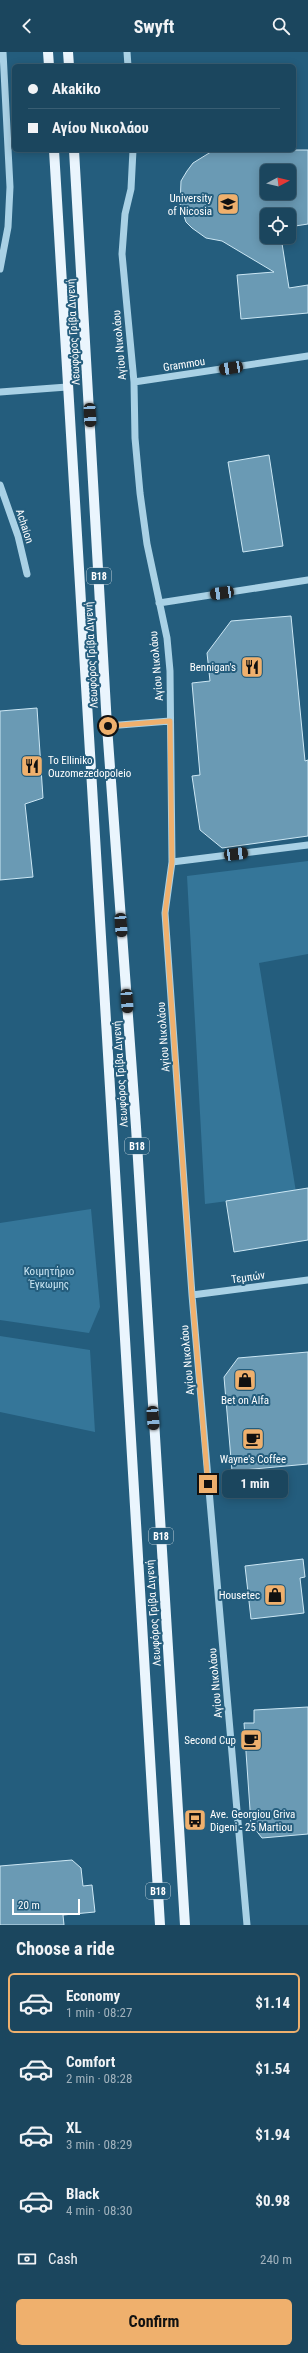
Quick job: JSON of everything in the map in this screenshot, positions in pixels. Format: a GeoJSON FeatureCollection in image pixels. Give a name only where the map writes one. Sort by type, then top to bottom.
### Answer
{"type":"FeatureCollection","features":[{"type":"Feature","properties":{"kind":"main road"},"geometry":{"type":"LineString","coordinates":[[48,52],[49,64]]}},
{"type":"Feature","properties":{"kind":"main road"},"geometry":{"type":"LineString","coordinates":[[68,52],[69,64]]}},
{"type":"Feature","properties":{"kind":"main road","name":"Λεωφόρος Γρίβα Διγενή"},"geometry":{"type":"LineString","coordinates":[[54,152],[160,1925]]}},
{"type":"Feature","properties":{"kind":"main road","name":"Λεωφόρος Γρίβα Διγενή"},"geometry":{"type":"LineString","coordinates":[[74,152],[108,726],[135,1119],[185,1925]]}},
{"type":"Feature","properties":{"kind":"street"},"geometry":{"type":"LineString","coordinates":[[0,269],[10,187],[3,52]]}},
{"type":"Feature","properties":{"kind":"street"},"geometry":{"type":"LineString","coordinates":[[127,52],[128,64]]}},
{"type":"Feature","properties":{"kind":"street","name":"Αγίου Νικολάου"},"geometry":{"type":"LineString","coordinates":[[133,152],[131,189],[123,227],[122,254],[134,382],[135,438],[140,494],[147,544],[167,638],[170,671],[172,862],[165,913],[192,1295],[247,1925]]}},
{"type":"Feature","properties":{"kind":"street","name":"Grammou"},"geometry":{"type":"LineString","coordinates":[[134,382],[308,356]]}},
{"type":"Feature","properties":{"kind":"street"},"geometry":{"type":"LineString","coordinates":[[0,392],[67,387]]}},
{"type":"Feature","properties":{"kind":"street","name":"Achaion"},"geometry":{"type":"LineString","coordinates":[[0,485],[18,536],[27,574]]}},
{"type":"Feature","properties":{"kind":"street"},"geometry":{"type":"LineString","coordinates":[[159,603],[308,580]]}},
{"type":"Feature","properties":{"kind":"street"},"geometry":{"type":"LineString","coordinates":[[108,726],[170,721]]}},
{"type":"Feature","properties":{"kind":"street"},"geometry":{"type":"LineString","coordinates":[[172,862],[308,845]]}},
{"type":"Feature","properties":{"kind":"street","name":"Τεμπών"},"geometry":{"type":"LineString","coordinates":[[192,1295],[308,1280]]}},
{"type":"Feature","properties":{"kind":"green space"},"geometry":{"type":"Polygon","coordinates":[[[308,861],[308,954],[259,963],[296,1192],[205,1204],[187,876],[308,861]]]}},
{"type":"Feature","properties":{"kind":"green space","name":"Κοιμητήριο Έγκωμης"},"geometry":{"type":"Polygon","coordinates":[[[91,1209],[100,1307],[89,1333],[0,1320],[0,1223],[91,1209]]]}},
{"type":"Feature","properties":{"kind":"green space"},"geometry":{"type":"Polygon","coordinates":[[[0,1336],[90,1350],[95,1432],[0,1412],[0,1336]]]}},
{"type":"Feature","properties":{"kind":"building"},"geometry":{"type":"Polygon","coordinates":[[[296,150],[308,150],[308,224],[296,226],[296,208],[260,208],[260,244],[282,244],[289,288],[308,285],[308,313],[241,319],[237,275],[274,272],[222,241],[206,238],[192,228],[186,222],[180,204],[181,181],[193,163],[211,152],[296,152],[296,150]]]}},
{"type":"Feature","properties":{"kind":"building"},"geometry":{"type":"Polygon","coordinates":[[[269,455],[283,546],[243,552],[228,462],[269,455]]]}},
{"type":"Feature","properties":{"kind":"building"},"geometry":{"type":"Polygon","coordinates":[[[291,616],[305,761],[308,760],[308,836],[222,848],[200,830],[192,776],[200,775],[192,683],[210,681],[207,653],[231,621],[291,616]]]}},
{"type":"Feature","properties":{"kind":"building"},"geometry":{"type":"Polygon","coordinates":[[[37,708],[43,798],[25,804],[33,877],[0,880],[0,711],[37,708]]]}},
{"type":"Feature","properties":{"kind":"building"},"geometry":{"type":"Polygon","coordinates":[[[308,1188],[308,1240],[234,1252],[226,1201],[308,1188]]]}},
{"type":"Feature","properties":{"kind":"building"},"geometry":{"type":"Polygon","coordinates":[[[308,1352],[308,1464],[232,1471],[224,1377],[238,1358],[308,1352]]]}},
{"type":"Feature","properties":{"kind":"building","name":"Housetec"},"geometry":{"type":"Polygon","coordinates":[[[303,1559],[305,1577],[300,1578],[304,1613],[251,1619],[245,1566],[303,1559]]]}},
{"type":"Feature","properties":{"kind":"building"},"geometry":{"type":"Polygon","coordinates":[[[308,1707],[308,1834],[262,1838],[251,1824],[244,1723],[254,1723],[254,1710],[308,1707]]]}},
{"type":"Feature","properties":{"kind":"building"},"geometry":{"type":"Polygon","coordinates":[[[72,1860],[81,1868],[83,1886],[92,1885],[95,1912],[63,1915],[64,1925],[0,1925],[0,1866],[72,1860]]]}},
{"type":"Feature","properties":{"kind":"place","name":"University of Nicosia"},"geometry":{"type":"Point","coordinates":[228,204]}},
{"type":"Feature","properties":{"kind":"place","name":"Bennigan's"},"geometry":{"type":"Point","coordinates":[252,667]}},
{"type":"Feature","properties":{"kind":"place","name":"To Elliniko Ouzomezedopoleio"},"geometry":{"type":"Point","coordinates":[32,766]}},
{"type":"Feature","properties":{"kind":"place","name":"Bet on Alfa"},"geometry":{"type":"Point","coordinates":[245,1380]}},
{"type":"Feature","properties":{"kind":"place","name":"Wayne's Coffee"},"geometry":{"type":"Point","coordinates":[253,1439]}},
{"type":"Feature","properties":{"kind":"place","name":"Housetec"},"geometry":{"type":"Point","coordinates":[275,1595]}},
{"type":"Feature","properties":{"kind":"place","name":"Second Cup"},"geometry":{"type":"Point","coordinates":[251,1740]}},
{"type":"Feature","properties":{"kind":"place","name":"Ave. Georgiou Griva Digeni - 25 Martiou"},"geometry":{"type":"Point","coordinates":[195,1820]}},
{"type":"Feature","properties":{"kind":"route"},"geometry":{"type":"LineString","coordinates":[[108,726],[170,721],[172,862],[167,886],[165,913],[192,1295],[208,1484]]}}]}
